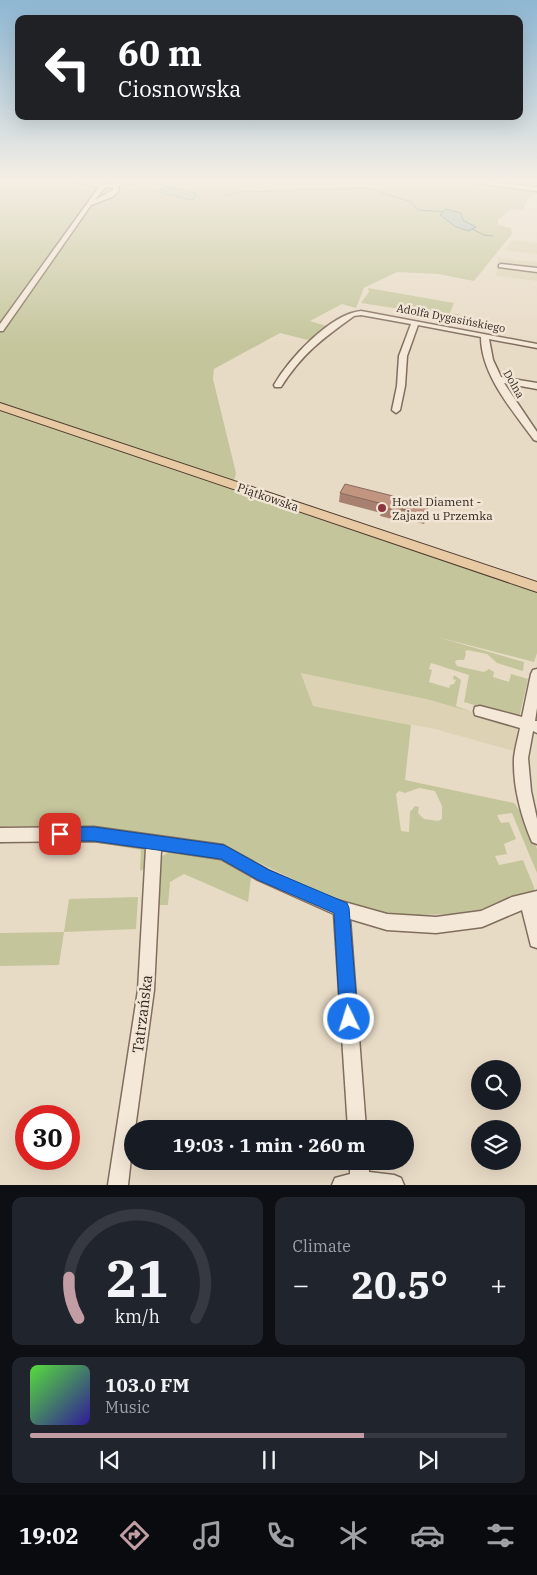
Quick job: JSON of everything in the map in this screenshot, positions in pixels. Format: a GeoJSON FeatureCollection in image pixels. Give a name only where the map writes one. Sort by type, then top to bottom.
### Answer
{"type":"FeatureCollection","features":[{"type":"Feature","properties":{"kind":"main road","name":"Piątkowska"},"geometry":{"type":"LineString","coordinates":[[0,406],[537,587]]}},
{"type":"Feature","properties":{"kind":"street"},"geometry":{"type":"LineString","coordinates":[[0,329],[67,236]]}},
{"type":"Feature","properties":{"kind":"street"},"geometry":{"type":"LineString","coordinates":[[501,266],[537,270]]}},
{"type":"Feature","properties":{"kind":"street","name":"Adolfa Dygasińskiego"},"geometry":{"type":"LineString","coordinates":[[278,386],[286,370],[304,348],[352,314],[361,313],[415,322],[537,346]]}},
{"type":"Feature","properties":{"kind":"street"},"geometry":{"type":"LineString","coordinates":[[396,410],[401,386],[403,356],[415,322]]}},
{"type":"Feature","properties":{"kind":"street","name":"Dolna"},"geometry":{"type":"LineString","coordinates":[[485,336],[486,353],[498,379],[516,409],[537,438]]}},
{"type":"Feature","properties":{"kind":"street"},"geometry":{"type":"LineString","coordinates":[[498,379],[537,386]]}},
{"type":"Feature","properties":{"kind":"street"},"geometry":{"type":"LineString","coordinates":[[537,674],[532,726],[521,758],[529,817],[537,837]]}},
{"type":"Feature","properties":{"kind":"street"},"geometry":{"type":"LineString","coordinates":[[480,711],[532,726]]}},
{"type":"Feature","properties":{"kind":"street"},"geometry":{"type":"LineString","coordinates":[[0,835],[94,834],[224,852],[263,875],[342,908],[387,922],[436,925],[482,919],[512,904],[532,900],[537,940]]}},
{"type":"Feature","properties":{"kind":"street","name":"Tatrzańska"},"geometry":{"type":"LineString","coordinates":[[118,1185],[145,998],[154,842]]}},
{"type":"Feature","properties":{"kind":"street"},"geometry":{"type":"LineString","coordinates":[[342,908],[355,1120]]}},
{"type":"Feature","properties":{"kind":"street"},"geometry":{"type":"LineString","coordinates":[[356,1170],[351,1184],[379,1182],[394,1185]]}},
{"type":"Feature","properties":{"kind":"shaded area"},"geometry":{"type":"Polygon","coordinates":[[[513,240],[537,243],[537,254],[504,250],[513,240]]]}},
{"type":"Feature","properties":{"kind":"shaded area"},"geometry":{"type":"Polygon","coordinates":[[[498,258],[537,262],[537,281],[496,276],[498,258]]]}},
{"type":"Feature","properties":{"kind":"shaded area"},"geometry":{"type":"Polygon","coordinates":[[[301,672],[426,699],[518,725],[514,751],[435,729],[313,706],[301,672]]]}},
{"type":"Feature","properties":{"kind":"green space"},"geometry":{"type":"Polygon","coordinates":[[[0,236],[510,236],[474,281],[438,274],[397,272],[364,288],[356,308],[342,304],[310,321],[330,327],[312,341],[280,333],[214,369],[213,379],[236,473],[232,490],[537,592],[537,653],[534,662],[437,637],[524,662],[523,671],[497,663],[487,654],[467,650],[464,660],[457,660],[455,662],[457,666],[484,672],[489,669],[494,672],[493,677],[509,682],[511,674],[528,679],[519,718],[464,702],[469,675],[431,663],[429,669],[432,670],[429,682],[449,688],[456,680],[453,679],[454,675],[461,680],[456,706],[472,712],[426,699],[301,673],[313,706],[411,725],[405,780],[514,803],[524,816],[537,849],[537,873],[512,813],[497,815],[501,823],[509,822],[516,839],[504,844],[507,854],[495,856],[499,865],[523,860],[534,887],[534,893],[481,913],[393,916],[331,898],[225,846],[96,829],[11,826],[0,828],[0,236]],[[419,788],[405,793],[399,791],[396,794],[401,831],[409,832],[410,812],[415,806],[419,807],[418,813],[424,819],[438,821],[442,819],[442,806],[435,791],[419,788]]]}},
{"type":"Feature","properties":{"kind":"green space"},"geometry":{"type":"Polygon","coordinates":[[[368,288],[454,303],[450,313],[467,316],[474,323],[448,319],[441,315],[361,303],[369,292],[368,288]]]}},
{"type":"Feature","properties":{"kind":"green space"},"geometry":{"type":"Polygon","coordinates":[[[93,838],[146,847],[148,851],[148,867],[140,871],[141,850],[93,842],[11,842],[0,844],[0,839],[93,838]]]}},
{"type":"Feature","properties":{"kind":"green space"},"geometry":{"type":"Polygon","coordinates":[[[171,851],[221,860],[251,878],[248,902],[184,874],[170,882],[168,905],[156,905],[159,858],[171,851]]]}},
{"type":"Feature","properties":{"kind":"green space"},"geometry":{"type":"Polygon","coordinates":[[[138,897],[136,929],[64,932],[69,899],[138,897]]]}},
{"type":"Feature","properties":{"kind":"green space"},"geometry":{"type":"Polygon","coordinates":[[[64,932],[59,965],[0,966],[0,933],[64,932]]]}},
{"type":"Feature","properties":{"kind":"building"},"geometry":{"type":"Polygon","coordinates":[[[345,484],[429,505],[425,515],[399,508],[397,511],[381,507],[383,504],[340,493],[345,484]]]}},
{"type":"Feature","properties":{"kind":"place","name":"Hotel Diament - Zajazd u Przemka"},"geometry":{"type":"Point","coordinates":[382,508]}},
{"type":"Feature","properties":{"kind":"route"},"geometry":{"type":"LineString","coordinates":[[60,834],[94,834],[224,852],[263,875],[329,905],[342,908],[349,1019]]}}]}
